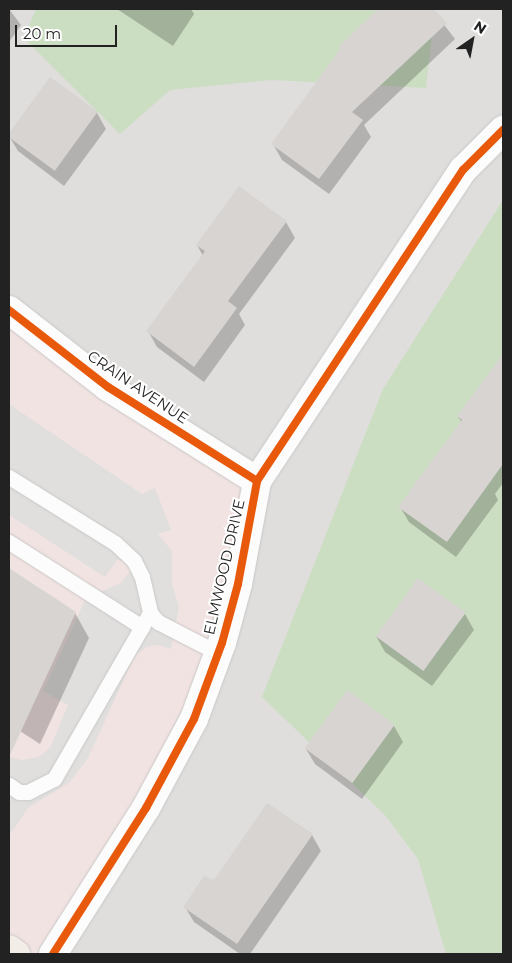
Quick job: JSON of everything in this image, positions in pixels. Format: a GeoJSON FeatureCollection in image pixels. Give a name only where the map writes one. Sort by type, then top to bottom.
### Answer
{"type":"FeatureCollection","features":[{"type":"Feature","properties":{"kind":"main road"},"geometry":{"type":"LineString","coordinates":[[9,950],[16,954]]}},
{"type":"Feature","properties":{"kind":"street","name":"ELMWOOD DRIVE"},"geometry":{"type":"LineString","coordinates":[[53,954],[171,768],[194,719],[218,653],[249,536],[257,481],[463,170],[503,130]]}},
{"type":"Feature","properties":{"kind":"street","name":"CRAIN AVENUE"},"geometry":{"type":"LineString","coordinates":[[9,310],[108,387],[257,481]]}},
{"type":"Feature","properties":{"kind":"lane"},"geometry":{"type":"LineString","coordinates":[[9,476],[115,544],[134,561],[142,577],[150,613],[158,622],[218,653]]}},
{"type":"Feature","properties":{"kind":"lane"},"geometry":{"type":"LineString","coordinates":[[9,542],[142,627]]}},
{"type":"Feature","properties":{"kind":"lane"},"geometry":{"type":"LineString","coordinates":[[9,785],[18,792],[28,792],[54,779],[150,613]]}},
{"type":"Feature","properties":{"kind":"shaded area"},"geometry":{"type":"Polygon","coordinates":[[[9,9],[503,9],[503,954],[53,954],[9,310],[9,9]]]}},
{"type":"Feature","properties":{"kind":"shaded area"},"geometry":{"type":"Polygon","coordinates":[[[9,310],[257,481],[222,643],[53,954],[16,954],[9,949],[9,310]]]}},
{"type":"Feature","properties":{"kind":"shaded area"},"geometry":{"type":"Polygon","coordinates":[[[9,404],[142,494],[155,488],[171,530],[158,534],[172,551],[172,584],[179,607],[171,649],[158,645],[147,647],[135,655],[88,758],[70,782],[28,808],[9,836],[9,757],[22,760],[38,757],[50,748],[68,705],[43,691],[86,598],[121,583],[131,570],[127,562],[117,560],[105,577],[9,515],[9,404]]]}},
{"type":"Feature","properties":{"kind":"green space"},"geometry":{"type":"Polygon","coordinates":[[[36,9],[435,9],[426,88],[271,80],[170,90],[120,134],[24,38],[36,9]]]}},
{"type":"Feature","properties":{"kind":"green space"},"geometry":{"type":"Polygon","coordinates":[[[503,200],[503,954],[446,954],[418,859],[385,815],[262,697],[383,389],[503,200]]]}},
{"type":"Feature","properties":{"kind":"building"},"geometry":{"type":"Polygon","coordinates":[[[378,9],[434,9],[447,23],[352,112],[363,120],[319,179],[271,144],[341,48],[339,46],[378,9]]]}},
{"type":"Feature","properties":{"kind":"building"},"geometry":{"type":"Polygon","coordinates":[[[50,77],[98,112],[55,171],[9,137],[9,133],[50,77]]]}},
{"type":"Feature","properties":{"kind":"building"},"geometry":{"type":"Polygon","coordinates":[[[239,186],[287,221],[228,301],[237,308],[194,367],[146,331],[205,251],[196,245],[239,186]]]}},
{"type":"Feature","properties":{"kind":"building"},"geometry":{"type":"Polygon","coordinates":[[[503,354],[503,464],[447,542],[398,507],[462,420],[457,416],[503,354]]]}},
{"type":"Feature","properties":{"kind":"building"},"geometry":{"type":"Polygon","coordinates":[[[9,568],[76,612],[9,757],[9,568]]]}},
{"type":"Feature","properties":{"kind":"building"},"geometry":{"type":"Polygon","coordinates":[[[418,578],[466,613],[423,671],[376,636],[418,578]]]}},
{"type":"Feature","properties":{"kind":"building"},"geometry":{"type":"Polygon","coordinates":[[[347,690],[395,725],[352,783],[305,748],[347,690]]]}},
{"type":"Feature","properties":{"kind":"building"},"geometry":{"type":"Polygon","coordinates":[[[267,803],[313,834],[237,944],[183,907],[204,876],[214,880],[267,803]]]}},
{"type":"Feature","properties":{"kind":"cycle path"},"geometry":{"type":"LineString","coordinates":[[53,954],[146,808],[194,719],[222,643],[238,584],[257,481],[463,170],[503,130]]}},
{"type":"Feature","properties":{"kind":"cycle path"},"geometry":{"type":"LineString","coordinates":[[9,310],[108,387],[257,481]]}}]}
